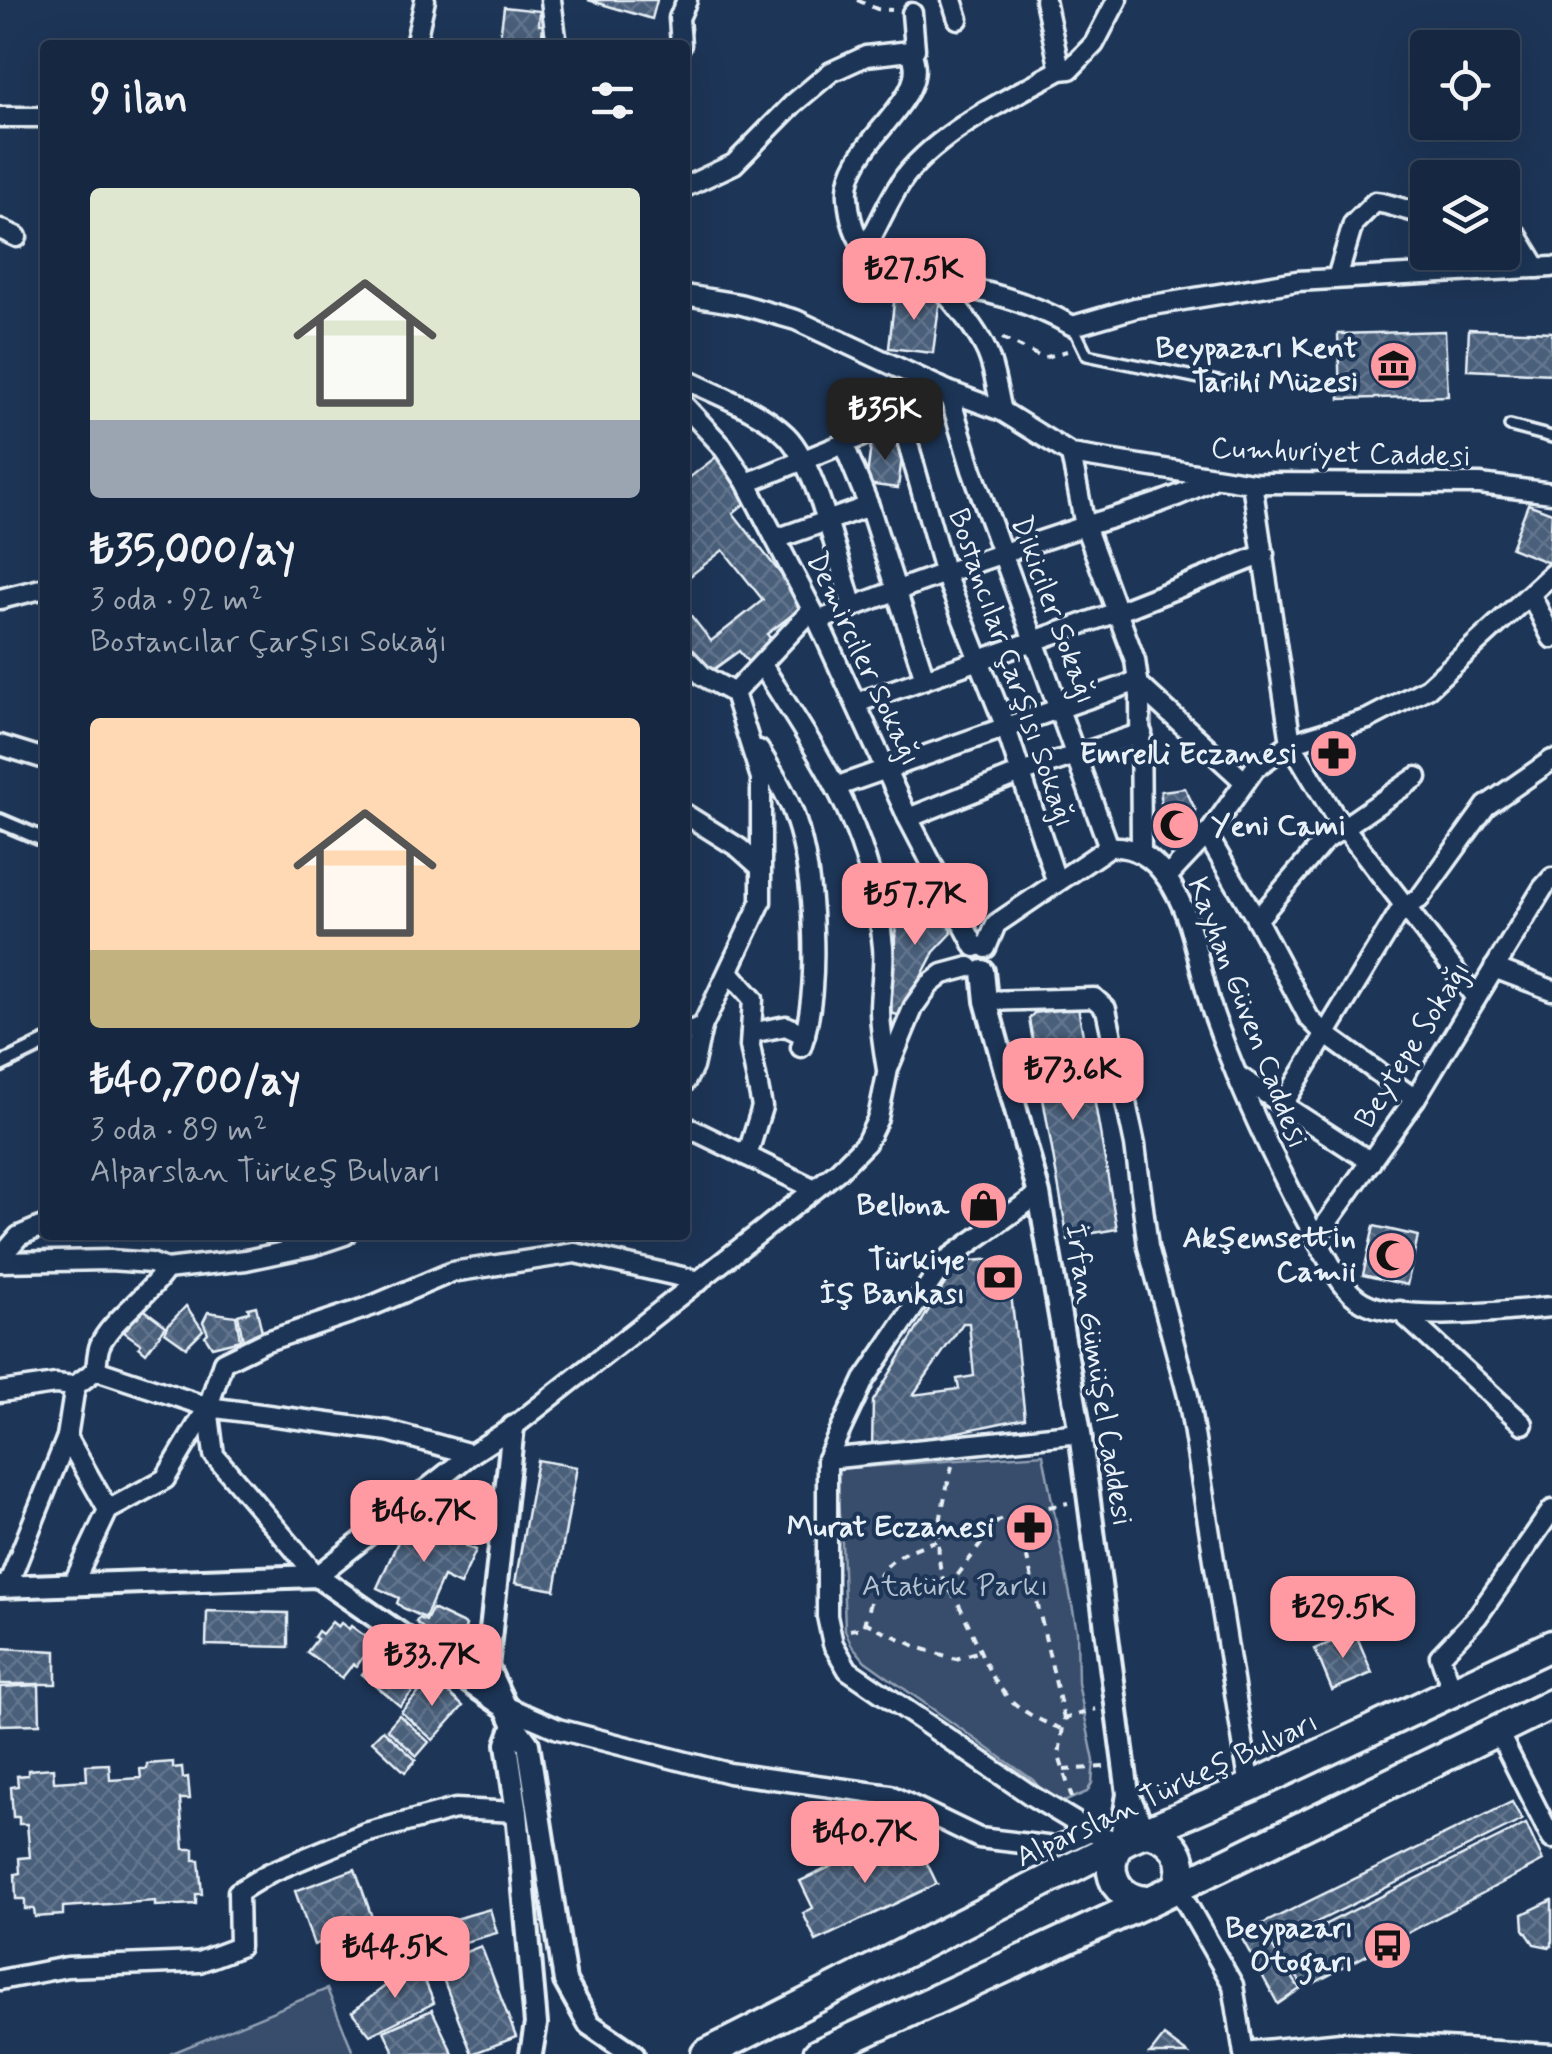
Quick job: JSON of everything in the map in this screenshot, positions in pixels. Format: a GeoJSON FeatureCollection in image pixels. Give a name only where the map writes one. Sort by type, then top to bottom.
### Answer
{"type":"FeatureCollection","features":[{"type":"Feature","properties":{"kind":"highway","name":"Alparslan Türkeş Bulvarı"},"geometry":{"type":"LineString","coordinates":[[706,2054],[1133,1837],[1552,1645]]}},
{"type":"Feature","properties":{"kind":"highway"},"geometry":{"type":"LineString","coordinates":[[827,2052],[1149,1901],[1552,1704]]}},
{"type":"Feature","properties":{"kind":"highway"},"geometry":{"type":"LineString","coordinates":[[1149,1901],[1124,1894],[1113,1880],[1111,1861],[1133,1837],[1163,1836],[1176,1849],[1182,1868],[1177,1887]]}},
{"type":"Feature","properties":{"kind":"street"},"geometry":{"type":"LineString","coordinates":[[416,40],[425,0]]}},
{"type":"Feature","properties":{"kind":"street"},"geometry":{"type":"LineString","coordinates":[[681,40],[679,18],[687,0]]}},
{"type":"Feature","properties":{"kind":"street"},"geometry":{"type":"LineString","coordinates":[[952,0],[958,19]]}},
{"type":"Feature","properties":{"kind":"street"},"geometry":{"type":"LineString","coordinates":[[1045,0],[1060,70]]}},
{"type":"Feature","properties":{"kind":"street"},"geometry":{"type":"LineString","coordinates":[[864,250],[914,166],[981,114],[1060,70],[1070,69],[1094,44],[1117,0]]}},
{"type":"Feature","properties":{"kind":"street"},"geometry":{"type":"LineString","coordinates":[[549,1],[556,40]]}},
{"type":"Feature","properties":{"kind":"street"},"geometry":{"type":"LineString","coordinates":[[690,180],[734,164],[831,72],[866,56],[916,48],[912,12]]}},
{"type":"Feature","properties":{"kind":"street"},"geometry":{"type":"LineString","coordinates":[[910,51],[914,60],[913,82],[903,104],[858,155],[851,174],[847,192],[854,236],[864,250],[932,283],[947,295],[987,351],[1002,412]]}},
{"type":"Feature","properties":{"kind":"street"},"geometry":{"type":"LineString","coordinates":[[0,117],[40,117]]}},
{"type":"Feature","properties":{"kind":"street"},"geometry":{"type":"LineString","coordinates":[[1337,278],[1353,224],[1375,202],[1410,211]]}},
{"type":"Feature","properties":{"kind":"street"},"geometry":{"type":"LineString","coordinates":[[1520,239],[1544,267]]}},
{"type":"Feature","properties":{"kind":"street"},"geometry":{"type":"LineString","coordinates":[[932,283],[1022,300],[1073,326],[1135,308],[1297,281],[1544,267]]}},
{"type":"Feature","properties":{"kind":"street","name":"Cumhuriyet Caddesi"},"geometry":{"type":"LineString","coordinates":[[690,296],[796,320],[1002,412],[1070,454],[1252,483],[1480,484],[1552,493]]}},
{"type":"Feature","properties":{"kind":"street"},"geometry":{"type":"LineString","coordinates":[[690,382],[770,422],[788,436],[826,522],[853,606]]}},
{"type":"Feature","properties":{"kind":"street"},"geometry":{"type":"LineString","coordinates":[[747,483],[844,445],[944,389]]}},
{"type":"Feature","properties":{"kind":"street","name":"Dikiciler Sokağı"},"geometry":{"type":"LineString","coordinates":[[944,389],[1109,847]]}},
{"type":"Feature","properties":{"kind":"street","name":"Demirciler Sokağı"},"geometry":{"type":"LineString","coordinates":[[690,411],[722,446],[747,483],[908,818],[980,947]]}},
{"type":"Feature","properties":{"kind":"street","name":"Bostancılar Çarşısı Sokağı"},"geometry":{"type":"LineString","coordinates":[[900,415],[946,574],[1006,728],[1056,880]]}},
{"type":"Feature","properties":{"kind":"street"},"geometry":{"type":"LineString","coordinates":[[844,445],[869,506],[925,679]]}},
{"type":"Feature","properties":{"kind":"street"},"geometry":{"type":"LineString","coordinates":[[75,1386],[67,1438],[4,1587],[318,1576],[470,1454],[513,1427],[700,1281],[866,1143],[878,1118],[887,1072],[914,1006],[929,985],[944,974],[976,969],[992,960],[980,947],[996,924],[1056,880],[1109,847],[1124,846],[1141,852],[1142,733],[1135,660],[1086,526],[1070,454]]}},
{"type":"Feature","properties":{"kind":"street"},"geometry":{"type":"LineString","coordinates":[[734,693],[814,616],[1145,510],[1215,478]]}},
{"type":"Feature","properties":{"kind":"street"},"geometry":{"type":"LineString","coordinates":[[1252,483],[1292,743],[1344,829],[1476,998]]}},
{"type":"Feature","properties":{"kind":"street"},"geometry":{"type":"LineString","coordinates":[[776,538],[869,506]]}},
{"type":"Feature","properties":{"kind":"street"},"geometry":{"type":"LineString","coordinates":[[856,704],[1118,612],[1264,554]]}},
{"type":"Feature","properties":{"kind":"street"},"geometry":{"type":"LineString","coordinates":[[1167,877],[1206,835],[1255,768],[1292,743],[1368,719],[1428,688],[1552,574]]}},
{"type":"Feature","properties":{"kind":"street"},"geometry":{"type":"LineString","coordinates":[[0,599],[40,589]]}},
{"type":"Feature","properties":{"kind":"street"},"geometry":{"type":"LineString","coordinates":[[1531,595],[1552,638]]}},
{"type":"Feature","properties":{"kind":"street"},"geometry":{"type":"LineString","coordinates":[[690,664],[734,693],[761,778],[760,902],[729,972],[694,1030],[690,1073]]}},
{"type":"Feature","properties":{"kind":"street"},"geometry":{"type":"LineString","coordinates":[[762,665],[838,786],[862,842],[872,875],[883,950],[880,1010],[887,1072]]}},
{"type":"Feature","properties":{"kind":"street"},"geometry":{"type":"LineString","coordinates":[[838,786],[1138,682]]}},
{"type":"Feature","properties":{"kind":"street"},"geometry":{"type":"LineString","coordinates":[[1138,682],[1245,782]]}},
{"type":"Feature","properties":{"kind":"street"},"geometry":{"type":"LineString","coordinates":[[745,730],[774,773],[795,816],[809,871],[811,1020],[803,1041],[786,1026],[751,1033]]}},
{"type":"Feature","properties":{"kind":"street"},"geometry":{"type":"LineString","coordinates":[[908,818],[1020,773],[1142,733]]}},
{"type":"Feature","properties":{"kind":"street"},"geometry":{"type":"LineString","coordinates":[[0,746],[40,758]]}},
{"type":"Feature","properties":{"kind":"street"},"geometry":{"type":"LineString","coordinates":[[1282,1106],[1403,906],[1419,899],[1486,806],[1552,760]]}},
{"type":"Feature","properties":{"kind":"street"},"geometry":{"type":"LineString","coordinates":[[1257,920],[1324,841],[1417,776]]}},
{"type":"Feature","properties":{"kind":"street"},"geometry":{"type":"LineString","coordinates":[[690,817],[758,865]]}},
{"type":"Feature","properties":{"kind":"street"},"geometry":{"type":"LineString","coordinates":[[0,821],[40,838]]}},
{"type":"Feature","properties":{"kind":"street"},"geometry":{"type":"LineString","coordinates":[[1206,835],[1309,1018],[1415,1099]]}},
{"type":"Feature","properties":{"kind":"street","name":"Kayhan Güven Caddesi"},"geometry":{"type":"LineString","coordinates":[[1141,852],[1167,877],[1186,920],[1212,1012],[1261,1135],[1338,1276],[1360,1301],[1381,1309],[1463,1315],[1552,1306]]}},
{"type":"Feature","properties":{"kind":"street","name":"Beytepe Sokağı"},"geometry":{"type":"LineString","coordinates":[[1316,1238],[1415,1099],[1552,878]]}},
{"type":"Feature","properties":{"kind":"street"},"geometry":{"type":"LineString","coordinates":[[1494,968],[1552,990]]}},
{"type":"Feature","properties":{"kind":"street","name":"İrfan Gümüşel Caddesi"},"geometry":{"type":"LineString","coordinates":[[976,969],[1038,1194],[1080,1433],[1133,1837]]}},
{"type":"Feature","properties":{"kind":"street"},"geometry":{"type":"LineString","coordinates":[[729,972],[753,999],[751,1033],[762,1107],[747,1156]]}},
{"type":"Feature","properties":{"kind":"street"},"geometry":{"type":"LineString","coordinates":[[986,1001],[1094,998],[1106,1009],[1135,1146],[1148,1247],[1188,1396],[1250,1786]]}},
{"type":"Feature","properties":{"kind":"street"},"geometry":{"type":"LineString","coordinates":[[0,1064],[40,1046]]}},
{"type":"Feature","properties":{"kind":"street"},"geometry":{"type":"LineString","coordinates":[[1237,1075],[1371,1162]]}},
{"type":"Feature","properties":{"kind":"street"},"geometry":{"type":"LineString","coordinates":[[690,1128],[815,1189]]}},
{"type":"Feature","properties":{"kind":"street"},"geometry":{"type":"LineString","coordinates":[[1038,1194],[946,1261],[864,1380],[827,1459],[827,1616],[833,1644],[848,1670],[1066,1817],[1090,1831],[1133,1837]]}},
{"type":"Feature","properties":{"kind":"street"},"geometry":{"type":"LineString","coordinates":[[0,1260],[20,1236],[40,1227]]}},
{"type":"Feature","properties":{"kind":"street"},"geometry":{"type":"LineString","coordinates":[[0,1260],[110,1260],[152,1263],[166,1269],[246,1260],[330,1240]]}},
{"type":"Feature","properties":{"kind":"street"},"geometry":{"type":"LineString","coordinates":[[72,1584],[108,1510],[165,1479],[208,1407],[223,1362],[264,1342],[374,1305],[452,1272],[574,1253],[700,1281]]}},
{"type":"Feature","properties":{"kind":"street"},"geometry":{"type":"LineString","coordinates":[[0,1392],[54,1384],[75,1386],[96,1370],[99,1347],[109,1332],[154,1289],[166,1269]]}},
{"type":"Feature","properties":{"kind":"street"},"geometry":{"type":"LineString","coordinates":[[1400,1311],[1523,1424]]}},
{"type":"Feature","properties":{"kind":"street"},"geometry":{"type":"LineString","coordinates":[[96,1370],[208,1407],[388,1431],[470,1454]]}},
{"type":"Feature","properties":{"kind":"street"},"geometry":{"type":"LineString","coordinates":[[208,1407],[214,1455],[318,1576],[509,1716],[728,1773],[890,1795],[979,1838],[1055,1847],[1090,1831]]}},
{"type":"Feature","properties":{"kind":"street"},"geometry":{"type":"LineString","coordinates":[[513,1427],[487,1667],[509,1716],[528,1744],[564,1981],[589,2024],[633,2054]]}},
{"type":"Feature","properties":{"kind":"street"},"geometry":{"type":"LineString","coordinates":[[827,1459],[1080,1433]]}},
{"type":"Feature","properties":{"kind":"street"},"geometry":{"type":"LineString","coordinates":[[67,1438],[108,1510]]}},
{"type":"Feature","properties":{"kind":"street"},"geometry":{"type":"LineString","coordinates":[[1453,1692],[1440,1656],[1477,1617],[1552,1510]]}},
{"type":"Feature","properties":{"kind":"street"},"geometry":{"type":"LineString","coordinates":[[509,1716],[507,1744],[536,2024],[531,2054]]}},
{"type":"Feature","properties":{"kind":"street"},"geometry":{"type":"LineString","coordinates":[[1498,1730],[1552,1839]]}},
{"type":"Feature","properties":{"kind":"street"},"geometry":{"type":"LineString","coordinates":[[0,1980],[67,1967],[199,1962],[239,1946],[238,1892],[269,1873],[365,1833],[455,1810],[517,1812]]}},
{"type":"Feature","properties":{"kind":"street"},"geometry":{"type":"LineString","coordinates":[[1177,1887],[1233,1984],[1244,2053],[1342,2042],[1552,2054]]}},
{"type":"Feature","properties":{"kind":"lane"},"geometry":{"type":"LineString","coordinates":[[1073,326],[1087,355],[1223,383]]}},
{"type":"Feature","properties":{"kind":"lane"},"geometry":{"type":"LineString","coordinates":[[1510,426],[1552,437]]}},
{"type":"Feature","properties":{"kind":"path"},"geometry":{"type":"LineString","coordinates":[[856,0],[878,8],[912,12]]}},
{"type":"Feature","properties":{"kind":"path"},"geometry":{"type":"LineString","coordinates":[[974,333],[987,332],[1043,358],[1083,347]]}},
{"type":"Feature","properties":{"kind":"path"},"geometry":{"type":"LineString","coordinates":[[957,1446],[939,1540],[941,1575],[992,1680],[1018,1706],[1044,1723],[1062,1729]]}},
{"type":"Feature","properties":{"kind":"path"},"geometry":{"type":"LineString","coordinates":[[948,1588],[998,1521],[1089,1499]]}},
{"type":"Feature","properties":{"kind":"path"},"geometry":{"type":"LineString","coordinates":[[1020,1514],[1024,1549],[1064,1719],[1058,1756],[1074,1794],[1066,1817]]}},
{"type":"Feature","properties":{"kind":"path"},"geometry":{"type":"LineString","coordinates":[[830,1632],[862,1628],[888,1561],[939,1540]]}},
{"type":"Feature","properties":{"kind":"path"},"geometry":{"type":"LineString","coordinates":[[864,1622],[920,1648],[956,1659],[980,1651]]}},
{"type":"Feature","properties":{"kind":"path"},"geometry":{"type":"LineString","coordinates":[[1064,1719],[1116,1702]]}},
{"type":"Feature","properties":{"kind":"path"},"geometry":{"type":"LineString","coordinates":[[1064,1770],[1124,1766]]}},
{"type":"Feature","properties":{"kind":"green space","name":"Atatürk Parkı"},"geometry":{"type":"Polygon","coordinates":[[[1043,1454],[1077,1631],[1078,1683],[1094,1761],[1087,1792],[1064,1802],[1043,1792],[1033,1780],[865,1661],[851,1644],[845,1630],[834,1469],[1043,1454]]]}},
{"type":"Feature","properties":{"kind":"green space"},"geometry":{"type":"Polygon","coordinates":[[[327,1989],[354,2054],[170,2054],[327,1989]]]}},
{"type":"Feature","properties":{"kind":"building"},"geometry":{"type":"Polygon","coordinates":[[[588,0],[657,0],[652,19],[588,0]]]}},
{"type":"Feature","properties":{"kind":"building"},"geometry":{"type":"Polygon","coordinates":[[[504,7],[540,11],[542,40],[500,40],[504,7]]]}},
{"type":"Feature","properties":{"kind":"building"},"geometry":{"type":"Polygon","coordinates":[[[895,293],[940,298],[933,353],[889,348],[895,293]]]}},
{"type":"Feature","properties":{"kind":"building"},"geometry":{"type":"Polygon","coordinates":[[[1469,329],[1552,332],[1552,374],[1467,370],[1469,329]]]}},
{"type":"Feature","properties":{"kind":"building","name":"Beypazarı Kent Tarihi Müzesi"},"geometry":{"type":"Polygon","coordinates":[[[1445,331],[1448,396],[1340,399],[1338,334],[1445,331]]]}},
{"type":"Feature","properties":{"kind":"building"},"geometry":{"type":"Polygon","coordinates":[[[872,437],[904,441],[898,488],[866,484],[872,437]]]}},
{"type":"Feature","properties":{"kind":"building"},"geometry":{"type":"Polygon","coordinates":[[[716,457],[749,500],[733,513],[805,605],[767,634],[774,643],[748,662],[739,651],[706,675],[690,654],[690,614],[711,641],[763,600],[723,550],[690,576],[690,477],[716,457]]]}},
{"type":"Feature","properties":{"kind":"building"},"geometry":{"type":"Polygon","coordinates":[[[1528,504],[1552,513],[1549,563],[1511,548],[1528,504]]]}},
{"type":"Feature","properties":{"kind":"building","name":"Yeni Cami"},"geometry":{"type":"Polygon","coordinates":[[[1185,788],[1196,811],[1187,847],[1161,842],[1161,791],[1185,788]]]}},
{"type":"Feature","properties":{"kind":"building"},"geometry":{"type":"Polygon","coordinates":[[[897,904],[943,906],[952,933],[934,952],[901,1016],[891,1013],[897,904]]]}},
{"type":"Feature","properties":{"kind":"building"},"geometry":{"type":"Polygon","coordinates":[[[1078,1007],[1117,1229],[1068,1240],[1029,1019],[1034,1013],[1078,1007]]]}},
{"type":"Feature","properties":{"kind":"building","name":"Akşemsettin Camii"},"geometry":{"type":"Polygon","coordinates":[[[1374,1226],[1418,1236],[1407,1285],[1363,1275],[1374,1226]]]}},
{"type":"Feature","properties":{"kind":"building"},"geometry":{"type":"Polygon","coordinates":[[[1007,1258],[1025,1418],[872,1450],[873,1401],[958,1262],[1007,1258]],[[963,1323],[913,1395],[959,1389],[957,1379],[974,1376],[969,1323],[963,1323]]]}},
{"type":"Feature","properties":{"kind":"building"},"geometry":{"type":"Polygon","coordinates":[[[186,1306],[203,1330],[186,1347],[165,1332],[186,1306]]]}},
{"type":"Feature","properties":{"kind":"building"},"geometry":{"type":"Polygon","coordinates":[[[256,1306],[263,1336],[243,1341],[238,1315],[256,1306]]]}},
{"type":"Feature","properties":{"kind":"building"},"geometry":{"type":"Polygon","coordinates":[[[142,1308],[166,1326],[146,1353],[139,1347],[141,1344],[124,1332],[142,1308]]]}},
{"type":"Feature","properties":{"kind":"building"},"geometry":{"type":"Polygon","coordinates":[[[208,1312],[236,1316],[240,1340],[212,1347],[203,1322],[208,1312]]]}},
{"type":"Feature","properties":{"kind":"building"},"geometry":{"type":"Polygon","coordinates":[[[537,1460],[577,1467],[555,1590],[515,1583],[537,1460]]]}},
{"type":"Feature","properties":{"kind":"building"},"geometry":{"type":"Polygon","coordinates":[[[410,1515],[468,1541],[466,1546],[476,1550],[460,1585],[443,1577],[425,1618],[403,1608],[397,1603],[399,1598],[377,1588],[410,1515]]]}},
{"type":"Feature","properties":{"kind":"building"},"geometry":{"type":"Polygon","coordinates":[[[432,1609],[466,1625],[458,1658],[416,1622],[419,1618],[426,1621],[432,1609]]]}},
{"type":"Feature","properties":{"kind":"building"},"geometry":{"type":"Polygon","coordinates":[[[207,1611],[288,1613],[288,1647],[206,1645],[207,1611]]]}},
{"type":"Feature","properties":{"kind":"building"},"geometry":{"type":"Polygon","coordinates":[[[332,1622],[338,1627],[341,1623],[349,1629],[351,1626],[373,1642],[357,1666],[353,1664],[342,1678],[307,1652],[318,1631],[322,1634],[332,1622]]]}},
{"type":"Feature","properties":{"kind":"building"},"geometry":{"type":"Polygon","coordinates":[[[1355,1632],[1372,1673],[1332,1690],[1315,1649],[1355,1632]]]}},
{"type":"Feature","properties":{"kind":"building"},"geometry":{"type":"Polygon","coordinates":[[[385,1646],[424,1678],[400,1706],[362,1674],[385,1646]]]}},
{"type":"Feature","properties":{"kind":"building"},"geometry":{"type":"Polygon","coordinates":[[[0,1648],[56,1651],[56,1684],[0,1684],[0,1648]]]}},
{"type":"Feature","properties":{"kind":"building"},"geometry":{"type":"Polygon","coordinates":[[[432,1678],[463,1706],[433,1740],[401,1712],[432,1678]]]}},
{"type":"Feature","properties":{"kind":"building"},"geometry":{"type":"Polygon","coordinates":[[[39,1685],[40,1724],[0,1725],[0,1687],[39,1685]]]}},
{"type":"Feature","properties":{"kind":"building"},"geometry":{"type":"Polygon","coordinates":[[[399,1715],[429,1742],[417,1756],[387,1729],[399,1715]]]}},
{"type":"Feature","properties":{"kind":"building"},"geometry":{"type":"Polygon","coordinates":[[[383,1730],[416,1760],[405,1772],[372,1741],[383,1730]]]}},
{"type":"Feature","properties":{"kind":"building"},"geometry":{"type":"Polygon","coordinates":[[[173,1762],[173,1768],[182,1767],[183,1778],[188,1777],[190,1799],[180,1799],[184,1849],[194,1849],[194,1860],[199,1860],[202,1894],[196,1894],[196,1904],[155,1906],[155,1901],[63,1907],[63,1915],[35,1917],[34,1909],[25,1909],[25,1899],[16,1899],[19,1858],[30,1857],[27,1824],[19,1824],[19,1817],[13,1817],[11,1787],[18,1786],[17,1776],[28,1775],[28,1770],[53,1768],[54,1782],[87,1780],[86,1765],[109,1764],[110,1780],[141,1778],[140,1769],[147,1769],[147,1764],[173,1762]]]}},
{"type":"Feature","properties":{"kind":"building"},"geometry":{"type":"Polygon","coordinates":[[[1512,1802],[1522,1820],[1271,1945],[1300,1989],[1278,2004],[1240,1935],[1512,1802]]]}},
{"type":"Feature","properties":{"kind":"building"},"geometry":{"type":"Polygon","coordinates":[[[1526,1824],[1543,1861],[1305,1988],[1276,1949],[1526,1824]]]}},
{"type":"Feature","properties":{"kind":"building"},"geometry":{"type":"Polygon","coordinates":[[[904,1832],[916,1858],[923,1855],[937,1884],[816,1941],[803,1913],[813,1908],[800,1881],[904,1832]]]}},
{"type":"Feature","properties":{"kind":"building"},"geometry":{"type":"Polygon","coordinates":[[[355,1869],[374,1923],[314,1945],[295,1891],[355,1869]]]}},
{"type":"Feature","properties":{"kind":"building"},"geometry":{"type":"Polygon","coordinates":[[[1552,1900],[1552,1946],[1534,1944],[1524,1929],[1523,1914],[1552,1900]]]}},
{"type":"Feature","properties":{"kind":"building"},"geometry":{"type":"Polygon","coordinates":[[[490,1909],[497,1933],[451,1946],[444,1922],[490,1909]]]}},
{"type":"Feature","properties":{"kind":"building"},"geometry":{"type":"Polygon","coordinates":[[[481,1946],[516,2037],[472,2054],[437,1963],[481,1946]]]}},
{"type":"Feature","properties":{"kind":"building"},"geometry":{"type":"Polygon","coordinates":[[[417,1961],[434,2003],[370,2035],[352,2012],[417,1961]]]}},
{"type":"Feature","properties":{"kind":"building"},"geometry":{"type":"Polygon","coordinates":[[[432,2010],[453,2054],[395,2054],[384,2031],[432,2010]]]}},
{"type":"Feature","properties":{"kind":"building"},"geometry":{"type":"Polygon","coordinates":[[[1164,2036],[1188,2054],[1150,2054],[1164,2036]]]}},
{"type":"Feature","properties":{"kind":"place","name":"Beypazarı Kent Tarihi Müzesi"},"geometry":{"type":"Point","coordinates":[1393,365]}},
{"type":"Feature","properties":{"kind":"place","name":"Emrelli Eczanesi"},"geometry":{"type":"Point","coordinates":[1333,754]}},
{"type":"Feature","properties":{"kind":"place","name":"Yeni Cami"},"geometry":{"type":"Point","coordinates":[1176,826]}},
{"type":"Feature","properties":{"kind":"place","name":"Bellona"},"geometry":{"type":"Point","coordinates":[984,1205]}},
{"type":"Feature","properties":{"kind":"place","name":"Akşemsettin Camii"},"geometry":{"type":"Point","coordinates":[1391,1255]}},
{"type":"Feature","properties":{"kind":"place","name":"Türkiye İş Bankası"},"geometry":{"type":"Point","coordinates":[1000,1277]}},
{"type":"Feature","properties":{"kind":"place","name":"Murat Eczanesi"},"geometry":{"type":"Point","coordinates":[1029,1527]}},
{"type":"Feature","properties":{"kind":"place","name":"Beypazarı Otogarı"},"geometry":{"type":"Point","coordinates":[1388,1945]}}]}
